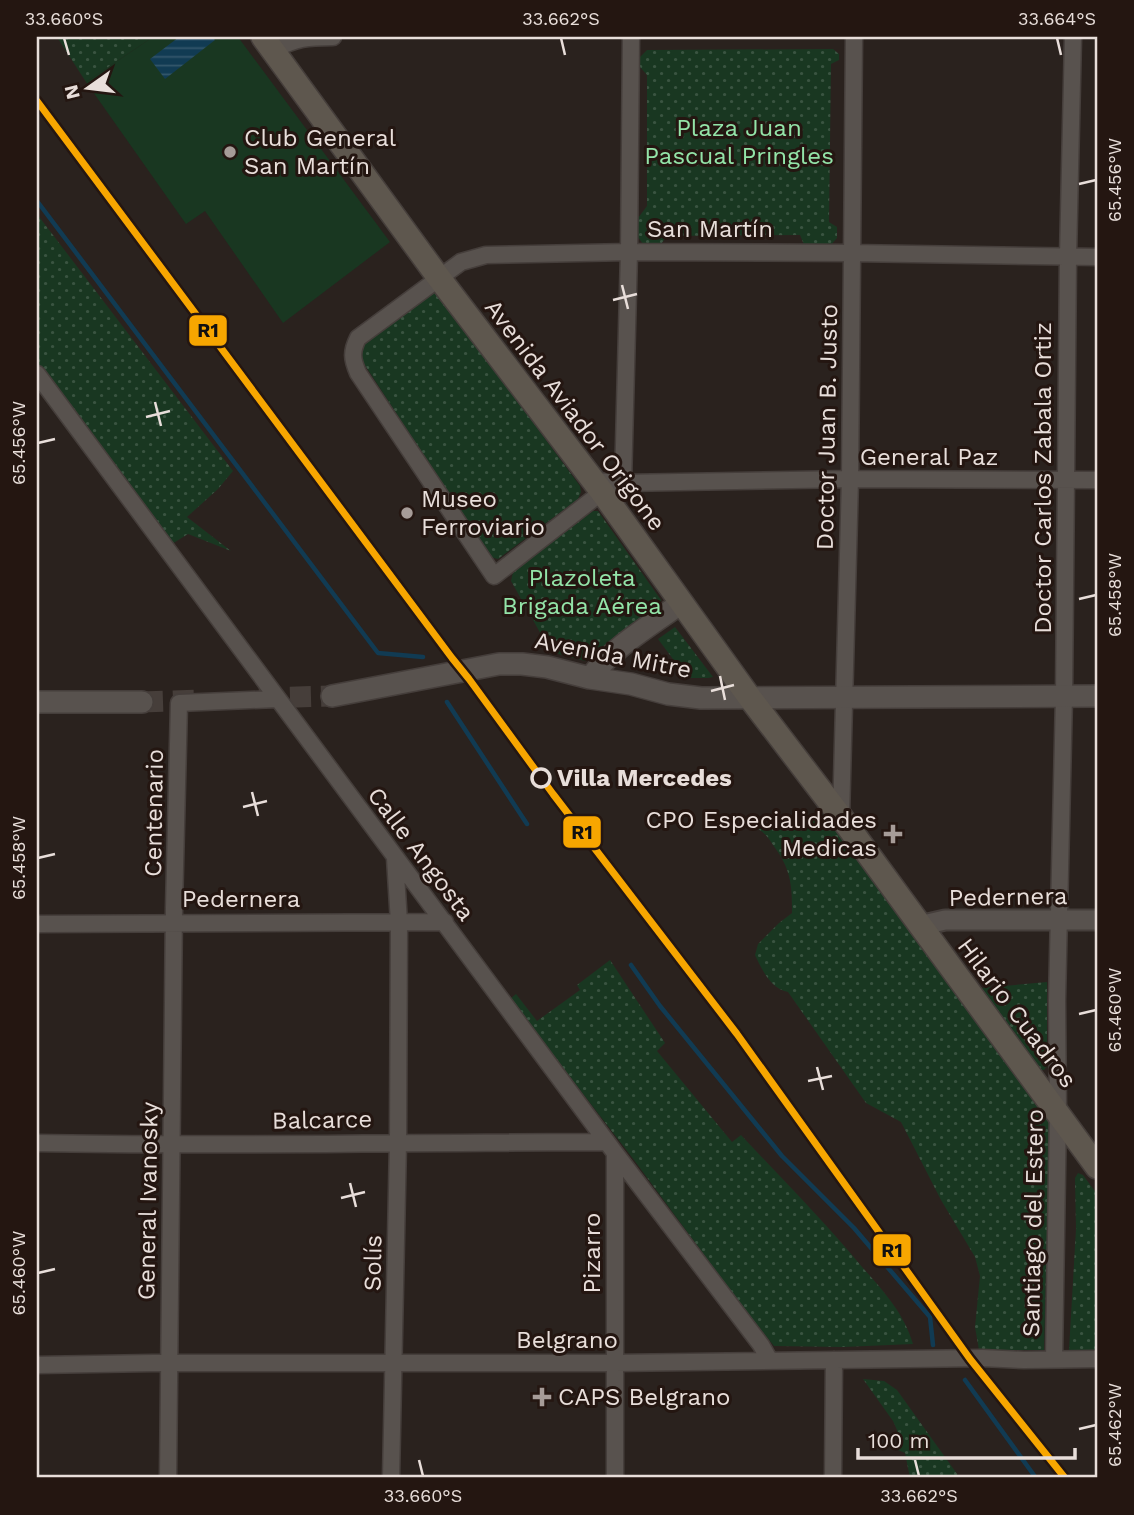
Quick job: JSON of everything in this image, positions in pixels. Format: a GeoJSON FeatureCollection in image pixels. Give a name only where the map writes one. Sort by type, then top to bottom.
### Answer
{"type":"FeatureCollection","features":[{"type":"Feature","properties":{"kind":"main road","name":"Avenida Aviador Origone"},"geometry":{"type":"LineString","coordinates":[[268,43],[919,926]]}},
{"type":"Feature","properties":{"kind":"main road"},"geometry":{"type":"LineString","coordinates":[[590,678],[603,661],[681,603]]}},
{"type":"Feature","properties":{"kind":"main road","name":"Avenida Mitre"},"geometry":{"type":"LineString","coordinates":[[332,696],[499,664],[534,665],[690,697],[1097,696]]}},
{"type":"Feature","properties":{"kind":"main road"},"geometry":{"type":"LineString","coordinates":[[37,702],[142,702]]}},
{"type":"Feature","properties":{"kind":"main road","name":"Hilario Cuadros"},"geometry":{"type":"LineString","coordinates":[[919,926],[1097,1167]]}},
{"type":"Feature","properties":{"kind":"street"},"geometry":{"type":"LineString","coordinates":[[268,43],[305,37],[333,37]]}},
{"type":"Feature","properties":{"kind":"street"},"geometry":{"type":"LineString","coordinates":[[602,493],[623,483],[631,37]]}},
{"type":"Feature","properties":{"kind":"street","name":"Doctor Juan B. Justo"},"geometry":{"type":"LineString","coordinates":[[841,817],[850,479],[854,37]]}},
{"type":"Feature","properties":{"kind":"street","name":"Doctor Carlos Zabala Ortiz"},"geometry":{"type":"LineString","coordinates":[[1059,920],[1065,696],[1065,480],[1073,37]]}},
{"type":"Feature","properties":{"kind":"street","name":"San Martín"},"geometry":{"type":"LineString","coordinates":[[602,493],[494,576],[358,373],[353,361],[353,347],[358,338],[461,262],[486,255],[629,252],[1097,257]]}},
{"type":"Feature","properties":{"kind":"street","name":"Calle Angosta"},"geometry":{"type":"LineString","coordinates":[[37,374],[611,1148],[761,1345],[770,1361]]}},
{"type":"Feature","properties":{"kind":"street","name":"General Paz"},"geometry":{"type":"LineString","coordinates":[[602,493],[623,483],[850,479],[1097,480]]}},
{"type":"Feature","properties":{"kind":"street","name":"Centenario"},"geometry":{"type":"LineString","coordinates":[[174,923],[179,703],[277,699]]}},
{"type":"Feature","properties":{"kind":"street","name":"Solís"},"geometry":{"type":"LineString","coordinates":[[391,1478],[398,1142],[399,923],[395,857]]}},
{"type":"Feature","properties":{"kind":"street","name":"Pedernera"},"geometry":{"type":"LineString","coordinates":[[919,926],[945,920],[1097,920]]}},
{"type":"Feature","properties":{"kind":"street","name":"Santiago del Estero"},"geometry":{"type":"LineString","coordinates":[[1058,1112],[1059,920]]}},
{"type":"Feature","properties":{"kind":"street","name":"Pedernera"},"geometry":{"type":"LineString","coordinates":[[37,924],[444,922]]}},
{"type":"Feature","properties":{"kind":"street","name":"General Ivanosky"},"geometry":{"type":"LineString","coordinates":[[169,1478],[174,923]]}},
{"type":"Feature","properties":{"kind":"street","name":"Balcarce"},"geometry":{"type":"LineString","coordinates":[[37,1143],[172,1145],[398,1142],[611,1148]]}},
{"type":"Feature","properties":{"kind":"street","name":"Santiago del Estero"},"geometry":{"type":"LineString","coordinates":[[1054,1359],[1078,1144]]}},
{"type":"Feature","properties":{"kind":"street","name":"Pizarro"},"geometry":{"type":"LineString","coordinates":[[611,1148],[615,1478]]}},
{"type":"Feature","properties":{"kind":"street","name":"Belgrano"},"geometry":{"type":"LineString","coordinates":[[37,1364],[1097,1359]]}},
{"type":"Feature","properties":{"kind":"street"},"geometry":{"type":"LineString","coordinates":[[833,1478],[834,1360]]}},
{"type":"Feature","properties":{"kind":"green space"},"geometry":{"type":"Polygon","coordinates":[[[57,37],[153,37],[86,82],[57,37]]]}},
{"type":"Feature","properties":{"kind":"green space","name":"Club General San Martín"},"geometry":{"type":"Polygon","coordinates":[[[153,37],[238,37],[390,242],[283,323],[205,211],[186,224],[86,82],[153,37]]]}},
{"type":"Feature","properties":{"kind":"green space","name":"Plaza Juan Pascual Pringles"},"geometry":{"type":"Polygon","coordinates":[[[833,49],[839,54],[839,60],[831,64],[829,222],[837,227],[837,238],[830,246],[805,247],[800,235],[667,236],[661,244],[643,244],[638,237],[638,218],[647,206],[647,75],[640,67],[640,57],[647,50],[833,49]]]}},
{"type":"Feature","properties":{"kind":"green space"},"geometry":{"type":"Polygon","coordinates":[[[37,214],[233,471],[218,489],[187,517],[231,551],[188,534],[172,544],[37,366],[37,214]]]}},
{"type":"Feature","properties":{"kind":"green space"},"geometry":{"type":"Polygon","coordinates":[[[432,293],[438,294],[580,486],[578,499],[498,559],[490,557],[359,356],[360,346],[432,293]]]}},
{"type":"Feature","properties":{"kind":"green space","name":"Plazoleta Brigada Aérea"},"geometry":{"type":"Polygon","coordinates":[[[593,511],[598,511],[661,600],[659,608],[585,661],[551,652],[511,581],[513,572],[593,511]]]}},
{"type":"Feature","properties":{"kind":"green space"},"geometry":{"type":"Polygon","coordinates":[[[675,627],[713,677],[687,678],[658,639],[675,627]]]}},
{"type":"Feature","properties":{"kind":"green space"},"geometry":{"type":"Polygon","coordinates":[[[816,811],[828,812],[1050,1112],[1044,1350],[979,1350],[975,1327],[980,1276],[975,1257],[941,1200],[901,1122],[866,1103],[788,992],[772,983],[755,955],[758,944],[792,913],[791,885],[787,869],[770,840],[758,829],[809,822],[816,811]]]}},
{"type":"Feature","properties":{"kind":"green space"},"geometry":{"type":"Polygon","coordinates":[[[610,960],[665,1043],[657,1051],[732,1142],[741,1135],[848,1251],[893,1303],[913,1344],[774,1346],[742,1306],[510,999],[516,994],[537,1021],[580,990],[577,985],[610,960]]]}},
{"type":"Feature","properties":{"kind":"green space"},"geometry":{"type":"Polygon","coordinates":[[[1047,982],[1047,1066],[1044,1070],[1038,1070],[981,988],[1047,982]]]}},
{"type":"Feature","properties":{"kind":"green space"},"geometry":{"type":"Polygon","coordinates":[[[1078,1173],[1083,1175],[1097,1194],[1097,1350],[1069,1350],[1076,1229],[1075,1178],[1078,1173]]]}},
{"type":"Feature","properties":{"kind":"green space"},"geometry":{"type":"Polygon","coordinates":[[[863,1379],[884,1381],[897,1390],[960,1478],[910,1478],[905,1453],[898,1450],[897,1430],[893,1421],[863,1379]]]}},
{"type":"Feature","properties":{"kind":"water"},"geometry":{"type":"Polygon","coordinates":[[[179,37],[212,37],[215,40],[165,79],[150,59],[179,37]]]}},
{"type":"Feature","properties":{"kind":"waterway"},"geometry":{"type":"LineString","coordinates":[[37,201],[378,653],[423,657]]}},
{"type":"Feature","properties":{"kind":"waterway"},"geometry":{"type":"LineString","coordinates":[[447,702],[527,824]]}},
{"type":"Feature","properties":{"kind":"waterway"},"geometry":{"type":"LineString","coordinates":[[631,965],[660,1006],[782,1156],[854,1228],[930,1317],[933,1345]]}},
{"type":"Feature","properties":{"kind":"waterway"},"geometry":{"type":"LineString","coordinates":[[965,1380],[1036,1478]]}},
{"type":"Feature","properties":{"kind":"tunnel"},"geometry":{"type":"LineString","coordinates":[[259,698],[332,696]]}},
{"type":"Feature","properties":{"kind":"tunnel"},"geometry":{"type":"LineString","coordinates":[[142,702],[199,700]]}},
{"type":"Feature","properties":{"kind":"transit line","name":"R1"},"geometry":{"type":"LineString","coordinates":[[37,101],[553,794],[737,1034],[970,1359],[1065,1478]]}},
{"type":"Feature","properties":{"kind":"place","name":"Club General San Martín"},"geometry":{"type":"Point","coordinates":[230,152]}},
{"type":"Feature","properties":{"kind":"place","name":"Museo Ferroviario"},"geometry":{"type":"Point","coordinates":[407,513]}},
{"type":"Feature","properties":{"kind":"place","name":"Villa Mercedes"},"geometry":{"type":"Point","coordinates":[541,778]}},
{"type":"Feature","properties":{"kind":"place","name":"CPO Especialidades Medicas"},"geometry":{"type":"Point","coordinates":[893,834]}},
{"type":"Feature","properties":{"kind":"place","name":"CAPS Belgrano"},"geometry":{"type":"Point","coordinates":[542,1397]}}]}
